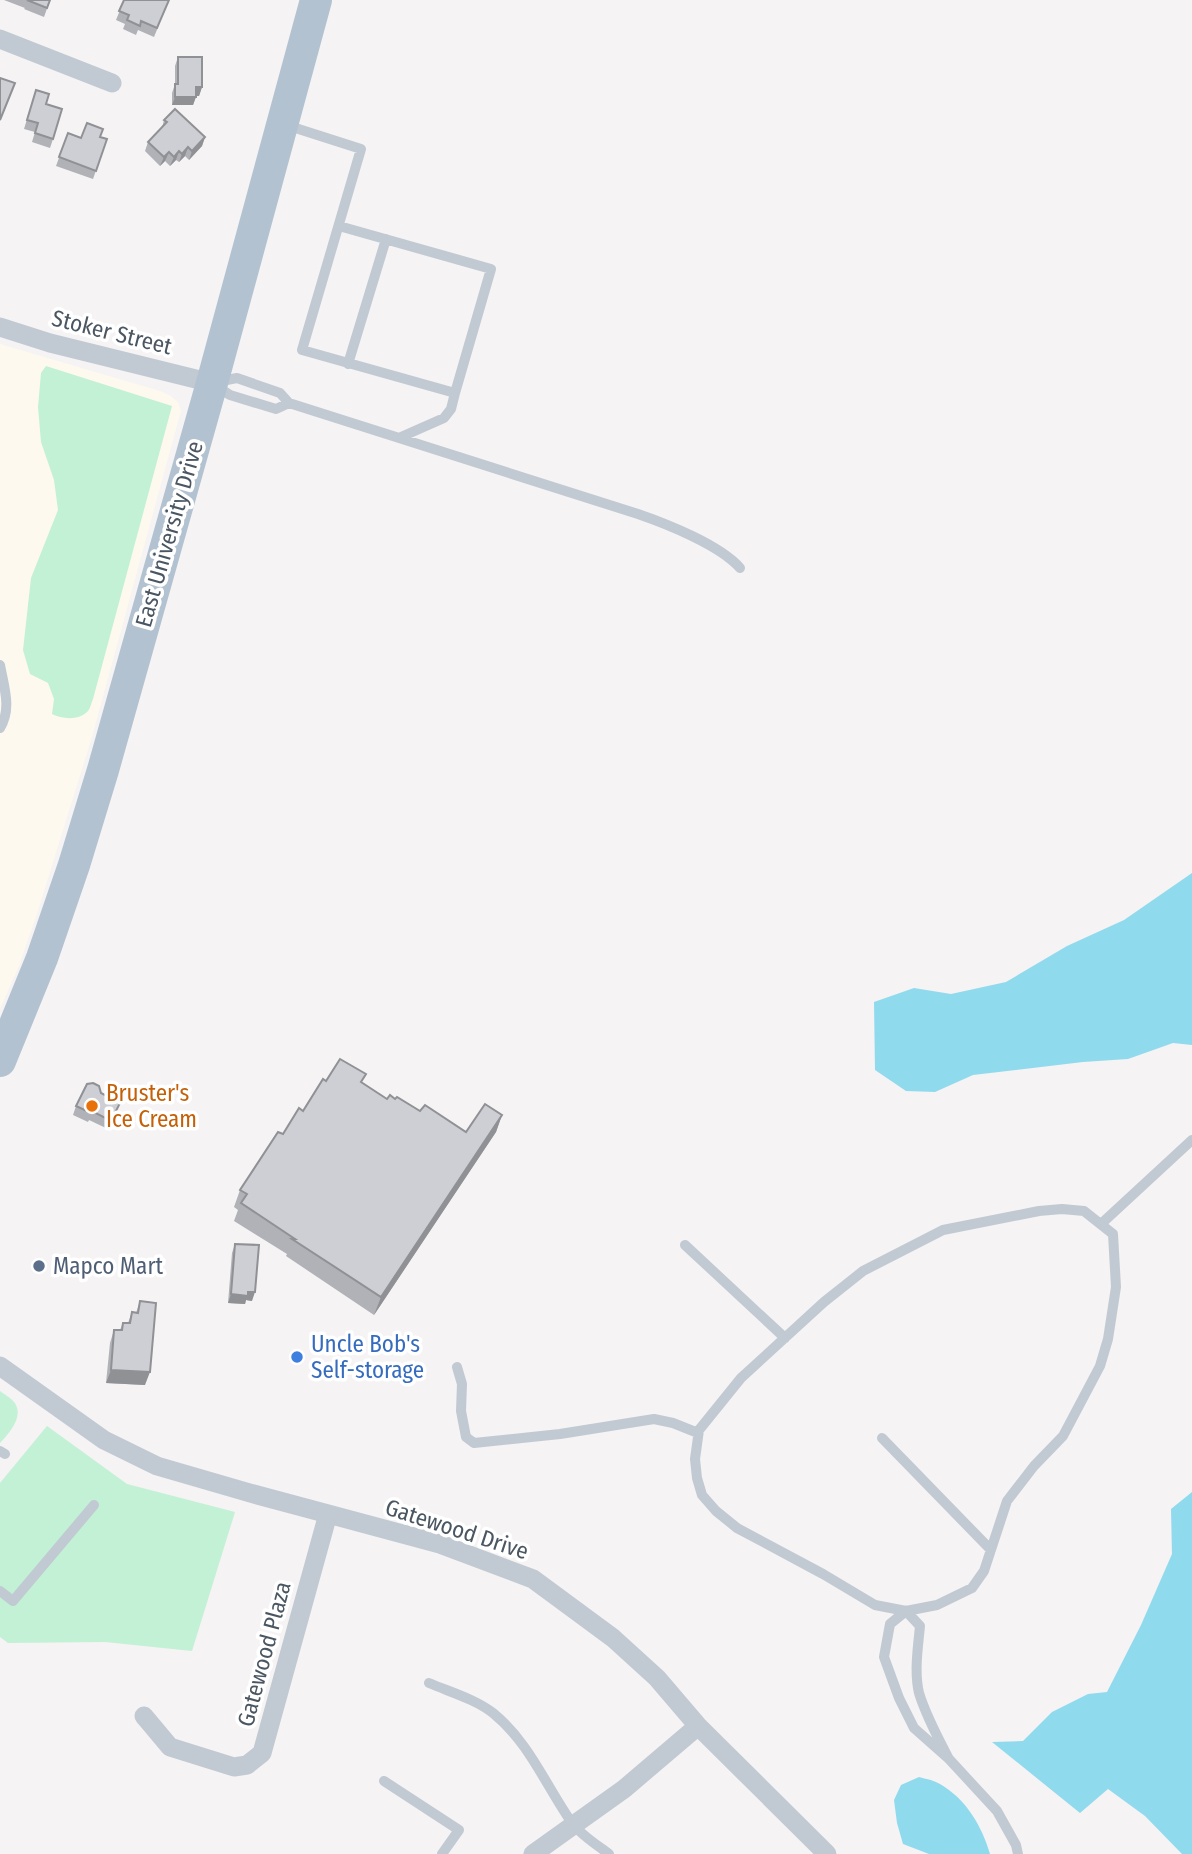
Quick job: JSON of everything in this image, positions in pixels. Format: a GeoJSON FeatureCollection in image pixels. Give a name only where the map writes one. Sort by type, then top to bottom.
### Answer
{"type":"FeatureCollection","features":[{"type":"Feature","properties":{"kind":"main road","name":"East University Drive"},"geometry":{"type":"LineString","coordinates":[[0,1061],[43,958],[103,770],[316,0]]}},
{"type":"Feature","properties":{"kind":"street"},"geometry":{"type":"LineString","coordinates":[[0,39],[112,83]]}},
{"type":"Feature","properties":{"kind":"street","name":"Stoker Street"},"geometry":{"type":"LineString","coordinates":[[0,327],[50,343],[212,383]]}},
{"type":"Feature","properties":{"kind":"street","name":"Gatewood Drive"},"geometry":{"type":"LineString","coordinates":[[0,1366],[104,1440],[157,1465],[440,1544],[533,1579],[613,1638],[657,1678],[698,1726],[827,1854]]}},
{"type":"Feature","properties":{"kind":"street","name":"Gatewood Plaza"},"geometry":{"type":"LineString","coordinates":[[144,1716],[170,1747],[234,1767],[247,1765],[262,1753],[328,1514]]}},
{"type":"Feature","properties":{"kind":"street"},"geometry":{"type":"LineString","coordinates":[[533,1854],[624,1789],[698,1726]]}},
{"type":"Feature","properties":{"kind":"lane"},"geometry":{"type":"LineString","coordinates":[[282,124],[361,149],[302,351],[455,393]]}},
{"type":"Feature","properties":{"kind":"lane"},"geometry":{"type":"LineString","coordinates":[[339,226],[491,269],[451,409],[444,418],[401,437]]}},
{"type":"Feature","properties":{"kind":"lane"},"geometry":{"type":"LineString","coordinates":[[348,364],[387,239]]}},
{"type":"Feature","properties":{"kind":"lane"},"geometry":{"type":"LineString","coordinates":[[212,383],[237,378],[281,393],[289,403],[673,526],[733,559],[740,568]]}},
{"type":"Feature","properties":{"kind":"lane"},"geometry":{"type":"LineString","coordinates":[[212,383],[230,395],[276,409],[289,403]]}},
{"type":"Feature","properties":{"kind":"lane"},"geometry":{"type":"LineString","coordinates":[[0,665],[7,706],[0,728]]}},
{"type":"Feature","properties":{"kind":"lane"},"geometry":{"type":"LineString","coordinates":[[1101,1224],[1192,1140]]}},
{"type":"Feature","properties":{"kind":"lane"},"geometry":{"type":"LineString","coordinates":[[1062,1209],[1084,1211],[1113,1234],[1116,1287],[1108,1339],[1100,1366],[1063,1436],[1034,1466],[1007,1501],[984,1571],[972,1588],[937,1605],[906,1611],[875,1605],[737,1528],[702,1495],[695,1459],[699,1430],[741,1378],[785,1338],[863,1271],[943,1230],[1062,1209]]}},
{"type":"Feature","properties":{"kind":"lane"},"geometry":{"type":"LineString","coordinates":[[685,1245],[785,1338]]}},
{"type":"Feature","properties":{"kind":"lane"},"geometry":{"type":"LineString","coordinates":[[457,1367],[462,1384],[461,1411],[466,1437],[474,1443],[560,1434],[654,1419],[698,1433]]}},
{"type":"Feature","properties":{"kind":"lane"},"geometry":{"type":"LineString","coordinates":[[883,1438],[991,1550]]}},
{"type":"Feature","properties":{"kind":"lane"},"geometry":{"type":"LineString","coordinates":[[0,1591],[13,1601],[94,1505]]}},
{"type":"Feature","properties":{"kind":"lane"},"geometry":{"type":"LineString","coordinates":[[906,1611],[920,1626],[919,1690],[929,1719],[949,1759]]}},
{"type":"Feature","properties":{"kind":"lane"},"geometry":{"type":"LineString","coordinates":[[906,1611],[890,1624],[884,1657],[899,1698],[914,1728],[949,1759],[998,1811],[1018,1854]]}},
{"type":"Feature","properties":{"kind":"lane"},"geometry":{"type":"LineString","coordinates":[[429,1683],[491,1712],[512,1731],[573,1825],[609,1854]]}},
{"type":"Feature","properties":{"kind":"lane"},"geometry":{"type":"LineString","coordinates":[[384,1781],[459,1830],[442,1854]]}},
{"type":"Feature","properties":{"kind":"shaded area"},"geometry":{"type":"Polygon","coordinates":[[[0,344],[160,391],[178,402],[181,411],[92,737],[37,914],[0,1009],[0,344]]]}},
{"type":"Feature","properties":{"kind":"green space"},"geometry":{"type":"Polygon","coordinates":[[[46,366],[172,406],[93,699],[89,710],[70,718],[52,714],[54,699],[48,683],[30,674],[23,650],[31,578],[58,510],[54,480],[41,442],[38,407],[41,373],[46,366]]]}},
{"type":"Feature","properties":{"kind":"green space"},"geometry":{"type":"Polygon","coordinates":[[[0,1391],[14,1402],[18,1413],[15,1424],[0,1443],[0,1391]]]}},
{"type":"Feature","properties":{"kind":"green space"},"geometry":{"type":"Polygon","coordinates":[[[47,1426],[127,1484],[235,1512],[192,1651],[105,1642],[8,1643],[0,1637],[0,1483],[47,1426]]]}},
{"type":"Feature","properties":{"kind":"water"},"geometry":{"type":"Polygon","coordinates":[[[1192,873],[1192,1045],[1173,1043],[1128,1059],[973,1075],[935,1092],[906,1091],[875,1070],[874,1002],[914,988],[951,994],[1006,982],[1067,946],[1124,920],[1192,873]]]}},
{"type":"Feature","properties":{"kind":"water"},"geometry":{"type":"Polygon","coordinates":[[[1192,1492],[1192,1854],[1182,1854],[1145,1816],[1108,1789],[1080,1813],[992,1742],[1023,1741],[1052,1712],[1088,1694],[1107,1692],[1141,1625],[1172,1554],[1171,1509],[1192,1492]]]}},
{"type":"Feature","properties":{"kind":"water"},"geometry":{"type":"Polygon","coordinates":[[[919,1777],[940,1784],[958,1797],[978,1824],[990,1854],[929,1854],[903,1844],[894,1800],[901,1785],[919,1777]]]}},
{"type":"Feature","properties":{"kind":"building"},"geometry":{"type":"Polygon","coordinates":[[[27,0],[50,0],[47,8],[27,0]]]}},
{"type":"Feature","properties":{"kind":"building"},"geometry":{"type":"Polygon","coordinates":[[[124,0],[169,0],[157,28],[141,21],[140,26],[127,20],[129,15],[119,11],[124,0]]]}},
{"type":"Feature","properties":{"kind":"building"},"geometry":{"type":"Polygon","coordinates":[[[178,57],[202,57],[202,87],[196,87],[196,97],[175,97],[178,57]]]}},
{"type":"Feature","properties":{"kind":"building"},"geometry":{"type":"Polygon","coordinates":[[[0,78],[15,83],[0,120],[0,78]]]}},
{"type":"Feature","properties":{"kind":"building"},"geometry":{"type":"Polygon","coordinates":[[[36,90],[49,94],[46,104],[62,109],[53,139],[35,133],[38,123],[27,120],[36,90]]]}},
{"type":"Feature","properties":{"kind":"building"},"geometry":{"type":"Polygon","coordinates":[[[175,109],[205,137],[192,151],[188,147],[182,154],[179,151],[174,157],[169,152],[164,157],[148,142],[175,109]]]}},
{"type":"Feature","properties":{"kind":"building"},"geometry":{"type":"Polygon","coordinates":[[[87,123],[103,129],[100,137],[107,139],[96,171],[59,157],[68,133],[81,138],[87,123]]]}},
{"type":"Feature","properties":{"kind":"building"},"geometry":{"type":"Polygon","coordinates":[[[340,1059],[366,1074],[361,1082],[387,1099],[390,1095],[395,1099],[397,1097],[420,1111],[425,1105],[466,1132],[485,1104],[502,1115],[381,1297],[241,1203],[247,1194],[240,1190],[278,1132],[283,1134],[299,1108],[303,1111],[323,1079],[326,1081],[340,1059]]]}},
{"type":"Feature","properties":{"kind":"building"},"geometry":{"type":"Polygon","coordinates":[[[87,1084],[99,1086],[101,1093],[120,1103],[111,1121],[76,1106],[87,1084]]]}},
{"type":"Feature","properties":{"kind":"building"},"geometry":{"type":"Polygon","coordinates":[[[235,1244],[259,1245],[255,1292],[248,1292],[248,1296],[231,1294],[235,1244]]]}},
{"type":"Feature","properties":{"kind":"building"},"geometry":{"type":"Polygon","coordinates":[[[140,1301],[156,1303],[150,1372],[111,1370],[114,1330],[122,1330],[123,1323],[130,1323],[132,1312],[138,1313],[140,1301]]]}},
{"type":"Feature","properties":{"kind":"place","name":"Bruster's Ice Cream"},"geometry":{"type":"Point","coordinates":[92,1106]}},
{"type":"Feature","properties":{"kind":"place","name":"Mapco Mart"},"geometry":{"type":"Point","coordinates":[39,1266]}},
{"type":"Feature","properties":{"kind":"place","name":"Uncle Bob's Self-storage"},"geometry":{"type":"Point","coordinates":[297,1357]}}]}
